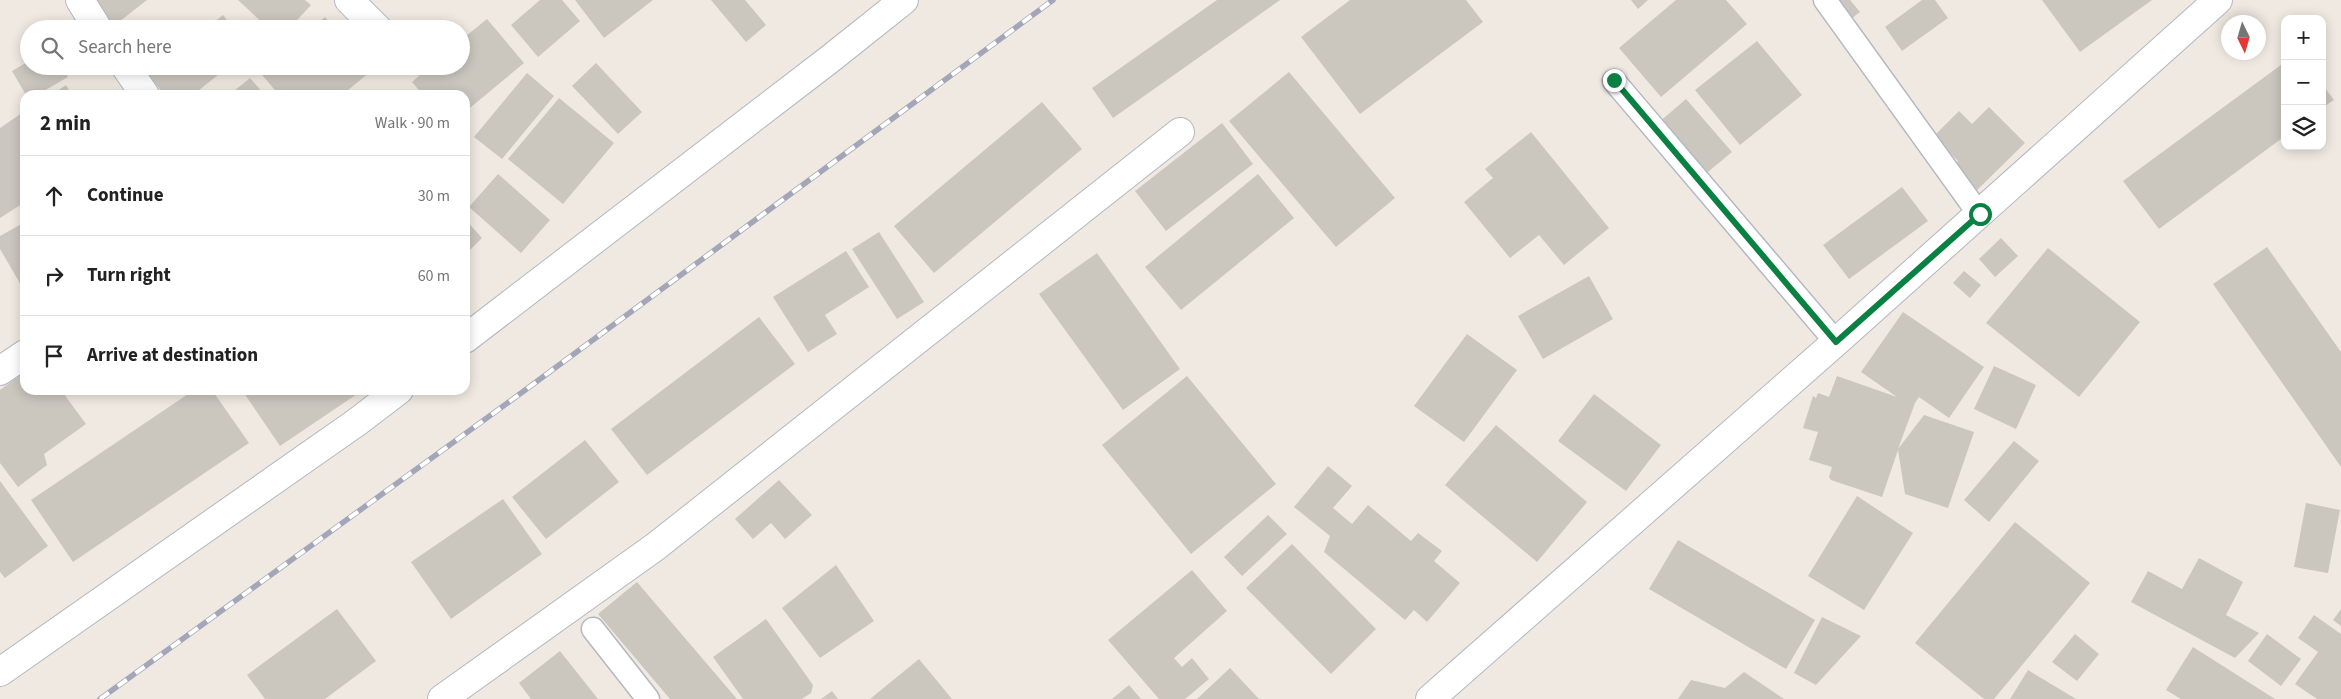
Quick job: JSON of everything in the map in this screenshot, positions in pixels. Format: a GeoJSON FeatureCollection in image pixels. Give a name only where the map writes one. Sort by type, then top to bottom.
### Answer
{"type":"FeatureCollection","features":[{"type":"Feature","properties":{"kind":"street"},"geometry":{"type":"LineString","coordinates":[[80,0],[92,20]]}},
{"type":"Feature","properties":{"kind":"street"},"geometry":{"type":"LineString","coordinates":[[349,0],[369,20]]}},
{"type":"Feature","properties":{"kind":"street"},"geometry":{"type":"LineString","coordinates":[[470,335],[815,71],[904,0]]}},
{"type":"Feature","properties":{"kind":"street"},"geometry":{"type":"LineString","coordinates":[[1430,699],[1836,342],[2218,0]]}},
{"type":"Feature","properties":{"kind":"street"},"geometry":{"type":"LineString","coordinates":[[132,75],[142,90]]}},
{"type":"Feature","properties":{"kind":"street"},"geometry":{"type":"LineString","coordinates":[[442,699],[655,547],[1180,132]]}},
{"type":"Feature","properties":{"kind":"street"},"geometry":{"type":"LineString","coordinates":[[0,371],[20,357]]}},
{"type":"Feature","properties":{"kind":"street"},"geometry":{"type":"LineString","coordinates":[[0,672],[357,422],[392,395]]}},
{"type":"Feature","properties":{"kind":"lane"},"geometry":{"type":"LineString","coordinates":[[1825,0],[1980,214]]}},
{"type":"Feature","properties":{"kind":"lane"},"geometry":{"type":"LineString","coordinates":[[1614,80],[1836,342]]}},
{"type":"Feature","properties":{"kind":"lane"},"geometry":{"type":"LineString","coordinates":[[593,629],[648,699]]}},
{"type":"Feature","properties":{"kind":"building"},"geometry":{"type":"Polygon","coordinates":[[[90,0],[147,0],[121,20],[105,20],[90,0]]]}},
{"type":"Feature","properties":{"kind":"building"},"geometry":{"type":"Polygon","coordinates":[[[238,0],[305,0],[311,5],[297,20],[259,20],[238,0]]]}},
{"type":"Feature","properties":{"kind":"building"},"geometry":{"type":"Polygon","coordinates":[[[540,0],[562,0],[580,21],[538,57],[511,25],[540,0]]]}},
{"type":"Feature","properties":{"kind":"building"},"geometry":{"type":"Polygon","coordinates":[[[575,0],[653,0],[604,38],[575,0]]]}},
{"type":"Feature","properties":{"kind":"building"},"geometry":{"type":"Polygon","coordinates":[[[711,0],[745,0],[766,25],[746,42],[711,0]]]}},
{"type":"Feature","properties":{"kind":"building"},"geometry":{"type":"Polygon","coordinates":[[[1217,0],[1280,0],[1113,118],[1092,88],[1217,0]]]}},
{"type":"Feature","properties":{"kind":"building"},"geometry":{"type":"Polygon","coordinates":[[[1350,0],[1466,0],[1483,22],[1360,114],[1301,37],[1350,0]]]}},
{"type":"Feature","properties":{"kind":"building"},"geometry":{"type":"Polygon","coordinates":[[[1631,0],[1648,0],[1638,9],[1631,0]]]}},
{"type":"Feature","properties":{"kind":"building"},"geometry":{"type":"Polygon","coordinates":[[[1676,0],[1726,0],[1747,24],[1661,97],[1619,48],[1676,0]]]}},
{"type":"Feature","properties":{"kind":"building"},"geometry":{"type":"Polygon","coordinates":[[[1829,0],[1850,0],[1860,12],[1847,22],[1829,0]]]}},
{"type":"Feature","properties":{"kind":"building"},"geometry":{"type":"Polygon","coordinates":[[[1922,0],[1935,0],[1948,18],[1902,51],[1885,27],[1922,0]]]}},
{"type":"Feature","properties":{"kind":"building"},"geometry":{"type":"Polygon","coordinates":[[[2042,0],[2152,0],[2080,52],[2042,0]]]}},
{"type":"Feature","properties":{"kind":"building"},"geometry":{"type":"Polygon","coordinates":[[[223,15],[227,20],[217,20],[223,15]]]}},
{"type":"Feature","properties":{"kind":"building"},"geometry":{"type":"Polygon","coordinates":[[[487,19],[524,63],[470,108],[470,90],[419,90],[412,82],[420,75],[470,75],[470,33],[487,19]]]}},
{"type":"Feature","properties":{"kind":"building"},"geometry":{"type":"Polygon","coordinates":[[[1757,41],[1802,95],[1740,145],[1695,90],[1757,41]]]}},
{"type":"Feature","properties":{"kind":"building"},"geometry":{"type":"Polygon","coordinates":[[[596,63],[642,112],[618,134],[572,86],[596,63]]]}},
{"type":"Feature","properties":{"kind":"building"},"geometry":{"type":"Polygon","coordinates":[[[2281,65],[2281,139],[2159,229],[2123,181],[2281,65]]]}},
{"type":"Feature","properties":{"kind":"building"},"geometry":{"type":"Polygon","coordinates":[[[20,66],[20,75],[67,75],[68,77],[46,90],[23,90],[12,71],[20,66]]]}},
{"type":"Feature","properties":{"kind":"building"},"geometry":{"type":"Polygon","coordinates":[[[1289,72],[1395,198],[1336,247],[1229,121],[1289,72]]]}},
{"type":"Feature","properties":{"kind":"building"},"geometry":{"type":"Polygon","coordinates":[[[527,73],[554,96],[502,159],[474,137],[527,73]]]}},
{"type":"Feature","properties":{"kind":"building"},"geometry":{"type":"Polygon","coordinates":[[[148,75],[218,75],[199,90],[161,90],[148,75]]]}},
{"type":"Feature","properties":{"kind":"building"},"geometry":{"type":"Polygon","coordinates":[[[262,75],[366,75],[348,90],[275,90],[262,75]]]}},
{"type":"Feature","properties":{"kind":"building"},"geometry":{"type":"Polygon","coordinates":[[[250,78],[261,90],[235,90],[250,78]]]}},
{"type":"Feature","properties":{"kind":"building"},"geometry":{"type":"Polygon","coordinates":[[[66,85],[69,90],[58,90],[66,85]]]}},
{"type":"Feature","properties":{"kind":"building"},"geometry":{"type":"Polygon","coordinates":[[[2326,89],[2334,100],[2326,105],[2326,89]]]}},
{"type":"Feature","properties":{"kind":"building"},"geometry":{"type":"Polygon","coordinates":[[[559,98],[614,143],[563,204],[508,159],[559,98]]]}},
{"type":"Feature","properties":{"kind":"building"},"geometry":{"type":"Polygon","coordinates":[[[1686,99],[1732,152],[1703,176],[1657,124],[1686,99]]]}},
{"type":"Feature","properties":{"kind":"building"},"geometry":{"type":"Polygon","coordinates":[[[1042,102],[1082,149],[934,273],[894,226],[1042,102]]]}},
{"type":"Feature","properties":{"kind":"building"},"geometry":{"type":"Polygon","coordinates":[[[1989,107],[2025,143],[1973,194],[1948,170],[1958,161],[1933,137],[1959,111],[1972,124],[1989,107]]]}},
{"type":"Feature","properties":{"kind":"building"},"geometry":{"type":"Polygon","coordinates":[[[20,114],[20,205],[0,218],[0,128],[20,114]]]}},
{"type":"Feature","properties":{"kind":"building"},"geometry":{"type":"Polygon","coordinates":[[[1222,123],[1253,164],[1166,231],[1135,191],[1222,123]]]}},
{"type":"Feature","properties":{"kind":"building"},"geometry":{"type":"Polygon","coordinates":[[[1531,132],[1609,228],[1564,265],[1539,235],[1510,258],[1464,202],[1493,178],[1485,169],[1531,132]]]}},
{"type":"Feature","properties":{"kind":"building"},"geometry":{"type":"Polygon","coordinates":[[[498,174],[550,220],[521,253],[470,206],[498,174]]]}},
{"type":"Feature","properties":{"kind":"building"},"geometry":{"type":"Polygon","coordinates":[[[1258,174],[1294,218],[1181,310],[1145,267],[1258,174]]]}},
{"type":"Feature","properties":{"kind":"building"},"geometry":{"type":"Polygon","coordinates":[[[1902,187],[1928,221],[1849,279],[1823,245],[1902,187]]]}},
{"type":"Feature","properties":{"kind":"building"},"geometry":{"type":"Polygon","coordinates":[[[20,225],[20,283],[0,249],[0,236],[20,225]]]}},
{"type":"Feature","properties":{"kind":"building"},"geometry":{"type":"Polygon","coordinates":[[[470,225],[482,238],[470,250],[470,225]]]}},
{"type":"Feature","properties":{"kind":"building"},"geometry":{"type":"Polygon","coordinates":[[[879,232],[924,302],[897,319],[852,249],[879,232]]]}},
{"type":"Feature","properties":{"kind":"building"},"geometry":{"type":"Polygon","coordinates":[[[2001,238],[2018,256],[1995,277],[1979,259],[2001,238]]]}},
{"type":"Feature","properties":{"kind":"building"},"geometry":{"type":"Polygon","coordinates":[[[2267,247],[2341,352],[2341,467],[2213,284],[2267,247]]]}},
{"type":"Feature","properties":{"kind":"building"},"geometry":{"type":"Polygon","coordinates":[[[2048,248],[2140,322],[2079,397],[1986,323],[2048,248]]]}},
{"type":"Feature","properties":{"kind":"building"},"geometry":{"type":"Polygon","coordinates":[[[846,251],[869,287],[825,315],[837,334],[808,352],[773,297],[846,251]]]}},
{"type":"Feature","properties":{"kind":"building"},"geometry":{"type":"Polygon","coordinates":[[[1097,253],[1180,369],[1123,410],[1039,294],[1097,253]]]}},
{"type":"Feature","properties":{"kind":"building"},"geometry":{"type":"Polygon","coordinates":[[[1964,271],[1981,285],[1970,298],[1953,283],[1964,271]]]}},
{"type":"Feature","properties":{"kind":"building"},"geometry":{"type":"Polygon","coordinates":[[[1589,276],[1613,319],[1543,359],[1518,316],[1589,276]]]}},
{"type":"Feature","properties":{"kind":"building"},"geometry":{"type":"Polygon","coordinates":[[[1903,312],[1984,367],[1949,418],[1919,397],[1898,449],[1924,415],[1974,432],[1948,508],[1905,494],[1898,450],[1882,497],[1831,480],[1829,477],[1832,467],[1809,460],[1818,432],[1803,428],[1813,396],[1816,398],[1818,393],[1829,397],[1837,376],[1897,397],[1861,372],[1903,312]]]}},
{"type":"Feature","properties":{"kind":"building"},"geometry":{"type":"Polygon","coordinates":[[[759,317],[795,364],[647,475],[611,429],[759,317]]]}},
{"type":"Feature","properties":{"kind":"building"},"geometry":{"type":"Polygon","coordinates":[[[1467,334],[1517,370],[1464,442],[1414,406],[1467,334]]]}},
{"type":"Feature","properties":{"kind":"building"},"geometry":{"type":"Polygon","coordinates":[[[1994,366],[2036,385],[2016,429],[1974,409],[1994,366]]]}},
{"type":"Feature","properties":{"kind":"building"},"geometry":{"type":"Polygon","coordinates":[[[20,376],[20,395],[65,395],[86,424],[44,454],[47,465],[18,487],[0,463],[0,390],[20,376]]]}},
{"type":"Feature","properties":{"kind":"building"},"geometry":{"type":"Polygon","coordinates":[[[1187,376],[1276,484],[1191,554],[1102,445],[1187,376]]]}},
{"type":"Feature","properties":{"kind":"building"},"geometry":{"type":"Polygon","coordinates":[[[1594,394],[1661,445],[1626,491],[1558,441],[1594,394]]]}},
{"type":"Feature","properties":{"kind":"building"},"geometry":{"type":"Polygon","coordinates":[[[187,395],[215,395],[249,443],[73,562],[31,500],[187,395]]]}},
{"type":"Feature","properties":{"kind":"building"},"geometry":{"type":"Polygon","coordinates":[[[245,395],[356,395],[280,446],[245,395]]]}},
{"type":"Feature","properties":{"kind":"building"},"geometry":{"type":"Polygon","coordinates":[[[1496,425],[1587,502],[1537,562],[1445,485],[1496,425]]]}},
{"type":"Feature","properties":{"kind":"building"},"geometry":{"type":"Polygon","coordinates":[[[585,440],[619,482],[546,539],[512,497],[585,440]]]}},
{"type":"Feature","properties":{"kind":"building"},"geometry":{"type":"Polygon","coordinates":[[[2014,441],[2039,461],[1989,522],[1964,500],[2014,441]]]}},
{"type":"Feature","properties":{"kind":"building"},"geometry":{"type":"Polygon","coordinates":[[[1328,466],[1352,486],[1333,508],[1352,524],[1368,505],[1411,541],[1418,533],[1442,551],[1434,561],[1460,583],[1427,622],[1414,610],[1405,620],[1324,552],[1330,536],[1294,507],[1328,466]]]}},
{"type":"Feature","properties":{"kind":"building"},"geometry":{"type":"Polygon","coordinates":[[[779,480],[812,515],[785,539],[771,523],[753,539],[735,519],[779,480]]]}},
{"type":"Feature","properties":{"kind":"building"},"geometry":{"type":"Polygon","coordinates":[[[0,481],[48,546],[5,578],[0,572],[0,481]]]}},
{"type":"Feature","properties":{"kind":"building"},"geometry":{"type":"Polygon","coordinates":[[[1857,496],[1913,533],[1864,610],[1808,576],[1857,496]]]}},
{"type":"Feature","properties":{"kind":"building"},"geometry":{"type":"Polygon","coordinates":[[[503,499],[542,554],[451,619],[411,562],[503,499]]]}},
{"type":"Feature","properties":{"kind":"building"},"geometry":{"type":"Polygon","coordinates":[[[2306,503],[2340,510],[2328,573],[2294,567],[2306,503]]]}},
{"type":"Feature","properties":{"kind":"building"},"geometry":{"type":"Polygon","coordinates":[[[1268,515],[1287,534],[1242,576],[1224,557],[1268,515]]]}},
{"type":"Feature","properties":{"kind":"building"},"geometry":{"type":"Polygon","coordinates":[[[2015,522],[2090,583],[1994,699],[1984,699],[1915,643],[2015,522]]]}},
{"type":"Feature","properties":{"kind":"building"},"geometry":{"type":"Polygon","coordinates":[[[1678,540],[1815,620],[1786,669],[1649,589],[1678,540]]]}},
{"type":"Feature","properties":{"kind":"building"},"geometry":{"type":"Polygon","coordinates":[[[1292,544],[1376,629],[1331,674],[1246,588],[1292,544]]]}},
{"type":"Feature","properties":{"kind":"building"},"geometry":{"type":"Polygon","coordinates":[[[2199,558],[2243,582],[2226,615],[2259,633],[2235,658],[2131,602],[2148,571],[2182,589],[2199,558]]]}},
{"type":"Feature","properties":{"kind":"building"},"geometry":{"type":"Polygon","coordinates":[[[836,565],[874,621],[820,658],[782,608],[836,565]]]}},
{"type":"Feature","properties":{"kind":"building"},"geometry":{"type":"Polygon","coordinates":[[[1192,570],[1227,611],[1174,658],[1182,667],[1192,658],[1209,679],[1185,699],[1159,699],[1108,640],[1192,570]]]}},
{"type":"Feature","properties":{"kind":"building"},"geometry":{"type":"Polygon","coordinates":[[[637,582],[737,699],[670,699],[598,614],[637,582]]]}},
{"type":"Feature","properties":{"kind":"building"},"geometry":{"type":"Polygon","coordinates":[[[337,609],[376,661],[325,699],[265,699],[247,675],[337,609]]]}},
{"type":"Feature","properties":{"kind":"building"},"geometry":{"type":"Polygon","coordinates":[[[2341,609],[2341,626],[2333,620],[2341,609]]]}},
{"type":"Feature","properties":{"kind":"building"},"geometry":{"type":"Polygon","coordinates":[[[2314,615],[2341,634],[2341,699],[2317,699],[2295,684],[2318,652],[2298,638],[2314,615]]]}},
{"type":"Feature","properties":{"kind":"building"},"geometry":{"type":"Polygon","coordinates":[[[1822,617],[1861,636],[1816,685],[1794,673],[1822,617]]]}},
{"type":"Feature","properties":{"kind":"building"},"geometry":{"type":"Polygon","coordinates":[[[766,619],[813,685],[811,693],[802,699],[743,699],[713,657],[766,619]]]}},
{"type":"Feature","properties":{"kind":"building"},"geometry":{"type":"Polygon","coordinates":[[[2075,634],[2099,654],[2077,681],[2052,662],[2075,634]]]}},
{"type":"Feature","properties":{"kind":"building"},"geometry":{"type":"Polygon","coordinates":[[[2267,634],[2301,659],[2281,686],[2248,661],[2267,634]]]}},
{"type":"Feature","properties":{"kind":"building"},"geometry":{"type":"Polygon","coordinates":[[[2193,647],[2275,699],[2181,699],[2166,690],[2193,647]]]}},
{"type":"Feature","properties":{"kind":"building"},"geometry":{"type":"Polygon","coordinates":[[[560,651],[598,699],[531,699],[519,683],[560,651]]]}},
{"type":"Feature","properties":{"kind":"building"},"geometry":{"type":"Polygon","coordinates":[[[919,659],[952,699],[870,699],[919,659]]]}},
{"type":"Feature","properties":{"kind":"building"},"geometry":{"type":"Polygon","coordinates":[[[1230,668],[1259,699],[1197,699],[1230,668]]]}},
{"type":"Feature","properties":{"kind":"building"},"geometry":{"type":"Polygon","coordinates":[[[2028,670],[2076,699],[2010,699],[2028,670]]]}},
{"type":"Feature","properties":{"kind":"building"},"geometry":{"type":"Polygon","coordinates":[[[1744,672],[1784,699],[1678,699],[1691,680],[1725,688],[1744,672]]]}},
{"type":"Feature","properties":{"kind":"building"},"geometry":{"type":"Polygon","coordinates":[[[1129,685],[1141,699],[1112,699],[1129,685]]]}},
{"type":"Feature","properties":{"kind":"building"},"geometry":{"type":"Polygon","coordinates":[[[832,691],[838,699],[821,699],[832,691]]]}},
{"type":"Feature","properties":{"kind":"railway"},"geometry":{"type":"LineString","coordinates":[[100,699],[513,399],[1053,0]]}},
{"type":"Feature","properties":{"kind":"route"},"geometry":{"type":"LineString","coordinates":[[1614,80],[1836,342],[1980,214]]}}]}
